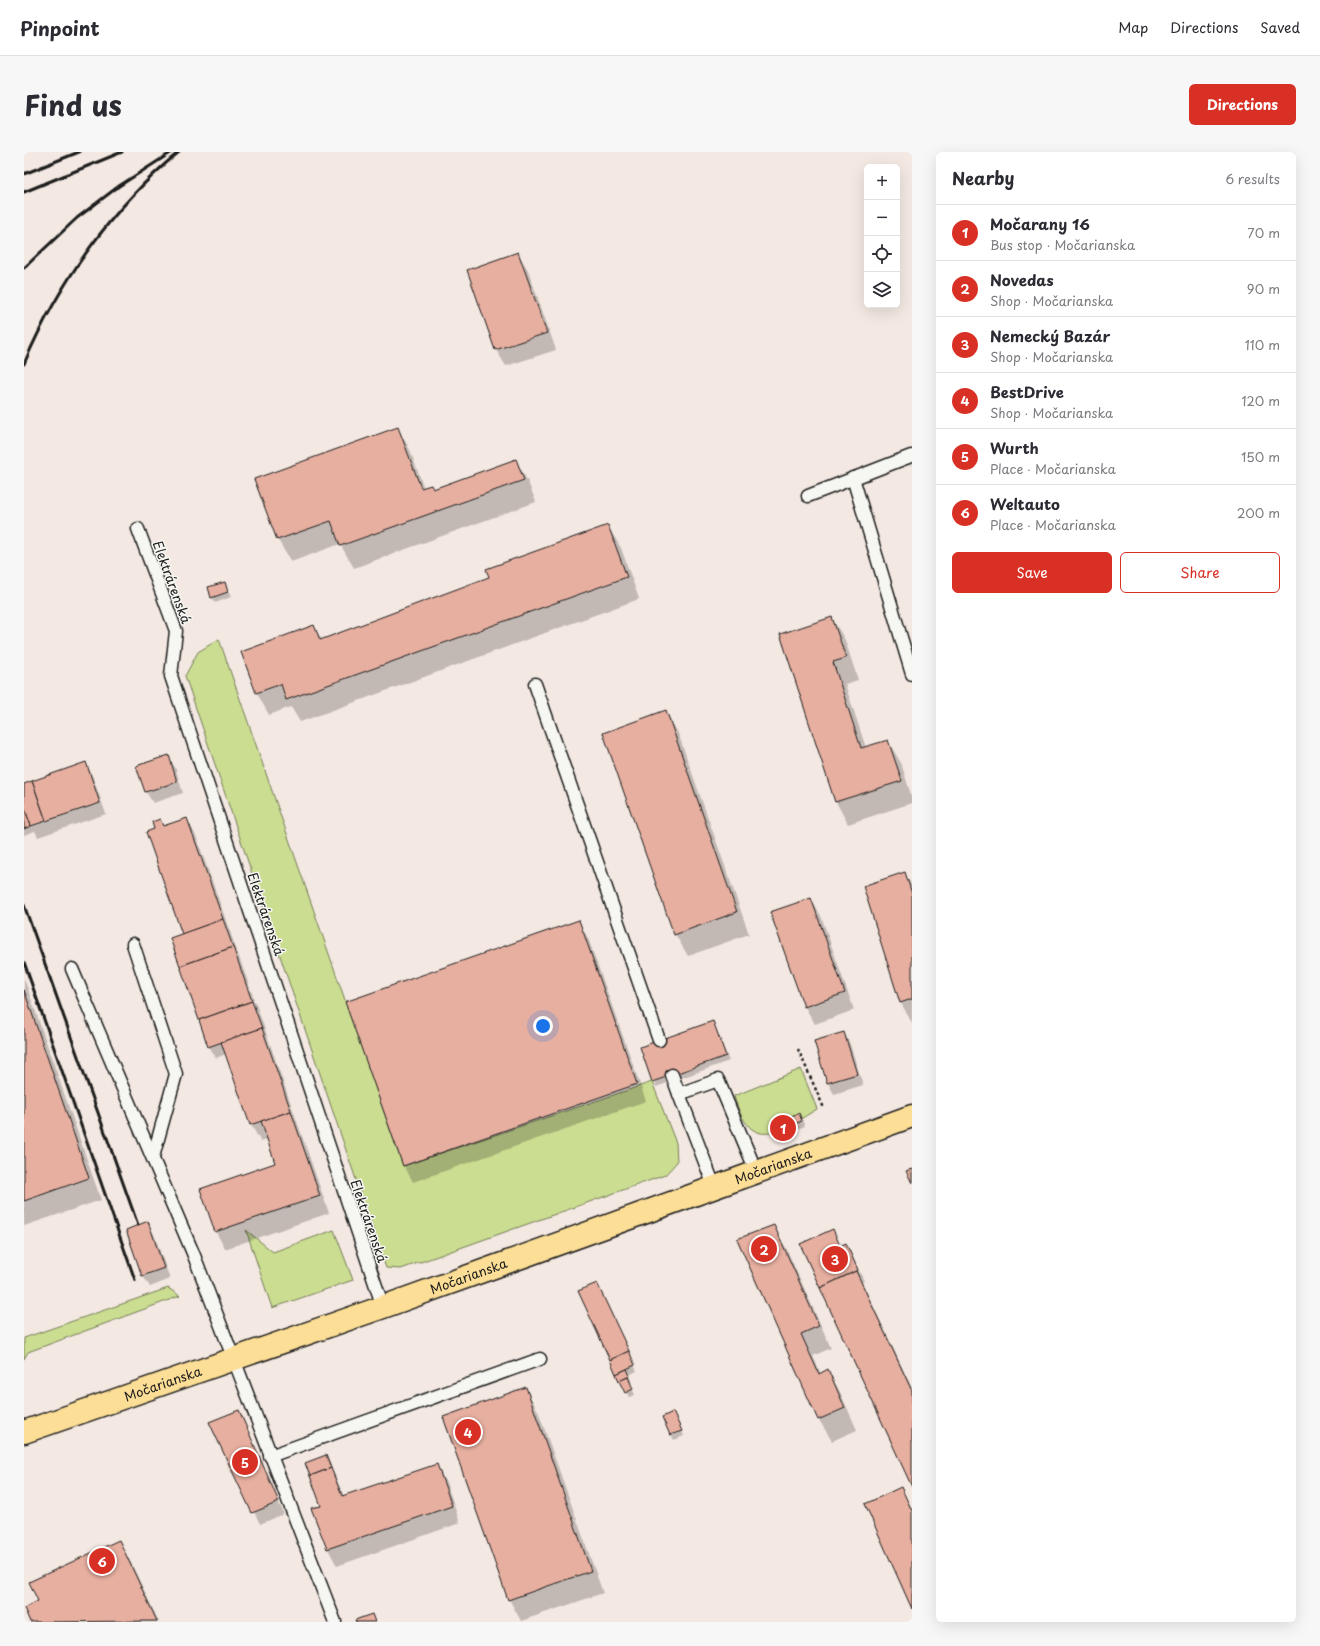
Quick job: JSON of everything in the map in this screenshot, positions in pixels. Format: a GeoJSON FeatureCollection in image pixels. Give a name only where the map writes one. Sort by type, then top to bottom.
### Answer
{"type":"FeatureCollection","features":[{"type":"Feature","properties":{"kind":"main road","name":"Močarianska"},"geometry":{"type":"LineString","coordinates":[[24,1432],[383,1307],[714,1186],[912,1116]]}},
{"type":"Feature","properties":{"kind":"lane"},"geometry":{"type":"LineString","coordinates":[[808,496],[911,456]]}},
{"type":"Feature","properties":{"kind":"lane"},"geometry":{"type":"LineString","coordinates":[[853,478],[912,674]]}},
{"type":"Feature","properties":{"kind":"lane","name":"Elektrárenská"},"geometry":{"type":"LineString","coordinates":[[138,529],[176,631],[171,676],[383,1307]]}},
{"type":"Feature","properties":{"kind":"lane"},"geometry":{"type":"LineString","coordinates":[[535,684],[659,1040]]}},
{"type":"Feature","properties":{"kind":"lane"},"geometry":{"type":"LineString","coordinates":[[133,944],[176,1074],[153,1157]]}},
{"type":"Feature","properties":{"kind":"lane"},"geometry":{"type":"LineString","coordinates":[[72,969],[153,1157],[234,1358],[270,1456],[310,1554],[335,1622]]}},
{"type":"Feature","properties":{"kind":"lane"},"geometry":{"type":"LineString","coordinates":[[672,1075],[714,1186]]}},
{"type":"Feature","properties":{"kind":"lane"},"geometry":{"type":"LineString","coordinates":[[679,1094],[718,1080],[756,1171]]}},
{"type":"Feature","properties":{"kind":"lane"},"geometry":{"type":"LineString","coordinates":[[270,1456],[540,1359]]}},
{"type":"Feature","properties":{"kind":"path"},"geometry":{"type":"LineString","coordinates":[[798,1049],[824,1108]]}},
{"type":"Feature","properties":{"kind":"green space"},"geometry":{"type":"Polygon","coordinates":[[[219,639],[403,1166],[652,1082],[676,1143],[677,1162],[665,1175],[401,1269],[386,1268],[185,676],[198,652],[219,639]]]}},
{"type":"Feature","properties":{"kind":"green space"},"geometry":{"type":"Polygon","coordinates":[[[801,1069],[817,1109],[779,1131],[768,1133],[758,1132],[749,1126],[741,1114],[734,1096],[801,1069]]]}},
{"type":"Feature","properties":{"kind":"green space"},"geometry":{"type":"Polygon","coordinates":[[[246,1230],[273,1252],[334,1230],[353,1280],[272,1308],[246,1230]]]}},
{"type":"Feature","properties":{"kind":"green space"},"geometry":{"type":"Polygon","coordinates":[[[168,1288],[180,1296],[28,1352],[24,1359],[24,1338],[168,1288]]]}},
{"type":"Feature","properties":{"kind":"building"},"geometry":{"type":"Polygon","coordinates":[[[518,252],[547,333],[495,350],[467,270],[518,252]]]}},
{"type":"Feature","properties":{"kind":"building"},"geometry":{"type":"Polygon","coordinates":[[[398,427],[421,488],[431,485],[433,489],[516,459],[524,480],[340,546],[331,521],[277,540],[254,479],[398,427]]]}},
{"type":"Feature","properties":{"kind":"building"},"geometry":{"type":"Polygon","coordinates":[[[608,525],[627,577],[286,700],[281,684],[256,693],[241,652],[314,625],[320,640],[489,577],[486,569],[608,525]]]}},
{"type":"Feature","properties":{"kind":"building"},"geometry":{"type":"Polygon","coordinates":[[[225,582],[228,592],[211,598],[208,587],[225,582]]]}},
{"type":"Feature","properties":{"kind":"building"},"geometry":{"type":"Polygon","coordinates":[[[832,617],[846,658],[833,662],[861,748],[888,740],[902,781],[835,802],[780,634],[832,617]]]}},
{"type":"Feature","properties":{"kind":"building"},"geometry":{"type":"Polygon","coordinates":[[[666,710],[737,912],[674,935],[603,733],[666,710]]]}},
{"type":"Feature","properties":{"kind":"building"},"geometry":{"type":"Polygon","coordinates":[[[169,755],[177,782],[145,792],[136,766],[169,755]]]}},
{"type":"Feature","properties":{"kind":"building"},"geometry":{"type":"Polygon","coordinates":[[[86,762],[100,803],[46,821],[32,781],[86,762]]]}},
{"type":"Feature","properties":{"kind":"building"},"geometry":{"type":"Polygon","coordinates":[[[32,781],[46,821],[31,826],[24,807],[24,784],[32,781]]]}},
{"type":"Feature","properties":{"kind":"building"},"geometry":{"type":"Polygon","coordinates":[[[24,807],[31,826],[24,829],[24,807]]]}},
{"type":"Feature","properties":{"kind":"building"},"geometry":{"type":"Polygon","coordinates":[[[187,818],[223,919],[182,934],[146,832],[154,829],[152,822],[160,819],[163,826],[187,818]]]}},
{"type":"Feature","properties":{"kind":"building"},"geometry":{"type":"Polygon","coordinates":[[[905,872],[912,894],[912,999],[900,1003],[863,886],[905,872]]]}},
{"type":"Feature","properties":{"kind":"building"},"geometry":{"type":"Polygon","coordinates":[[[811,898],[845,993],[804,1007],[770,912],[811,898]]]}},
{"type":"Feature","properties":{"kind":"building"},"geometry":{"type":"Polygon","coordinates":[[[223,919],[233,947],[180,966],[170,938],[223,919]]]}},
{"type":"Feature","properties":{"kind":"building"},"geometry":{"type":"Polygon","coordinates":[[[579,920],[637,1084],[403,1166],[345,1002],[579,920]]]}},
{"type":"Feature","properties":{"kind":"building"},"geometry":{"type":"Polygon","coordinates":[[[233,947],[252,1001],[199,1020],[180,966],[233,947]]]}},
{"type":"Feature","properties":{"kind":"building"},"geometry":{"type":"Polygon","coordinates":[[[24,990],[89,1178],[24,1201],[24,990]]]}},
{"type":"Feature","properties":{"kind":"building"},"geometry":{"type":"Polygon","coordinates":[[[252,1001],[262,1028],[208,1047],[199,1020],[252,1001]]]}},
{"type":"Feature","properties":{"kind":"building"},"geometry":{"type":"Polygon","coordinates":[[[713,1021],[726,1056],[652,1082],[640,1047],[713,1021]]]}},
{"type":"Feature","properties":{"kind":"building"},"geometry":{"type":"Polygon","coordinates":[[[262,1028],[291,1111],[250,1125],[221,1042],[262,1028]]]}},
{"type":"Feature","properties":{"kind":"building"},"geometry":{"type":"Polygon","coordinates":[[[844,1032],[857,1074],[827,1083],[814,1041],[844,1032]]]}},
{"type":"Feature","properties":{"kind":"building"},"geometry":{"type":"Polygon","coordinates":[[[291,1111],[320,1196],[215,1232],[200,1189],[275,1163],[261,1121],[291,1111]]]}},
{"type":"Feature","properties":{"kind":"building"},"geometry":{"type":"Polygon","coordinates":[[[799,1113],[802,1121],[785,1128],[781,1120],[799,1113]]]}},
{"type":"Feature","properties":{"kind":"building"},"geometry":{"type":"Polygon","coordinates":[[[912,1169],[912,1183],[906,1171],[912,1169]]]}},
{"type":"Feature","properties":{"kind":"building"},"geometry":{"type":"Polygon","coordinates":[[[148,1221],[164,1268],[142,1276],[126,1230],[148,1221]]]}},
{"type":"Feature","properties":{"kind":"building"},"geometry":{"type":"Polygon","coordinates":[[[774,1225],[819,1326],[801,1334],[819,1374],[828,1369],[845,1408],[818,1420],[737,1239],[774,1225]]]}},
{"type":"Feature","properties":{"kind":"building"},"geometry":{"type":"Polygon","coordinates":[[[833,1229],[840,1246],[846,1243],[858,1270],[820,1288],[800,1244],[833,1229]]]}},
{"type":"Feature","properties":{"kind":"building"},"geometry":{"type":"Polygon","coordinates":[[[856,1271],[912,1391],[912,1487],[820,1288],[856,1271]]]}},
{"type":"Feature","properties":{"kind":"building"},"geometry":{"type":"Polygon","coordinates":[[[597,1283],[629,1351],[610,1360],[578,1291],[597,1283]]]}},
{"type":"Feature","properties":{"kind":"building"},"geometry":{"type":"Polygon","coordinates":[[[629,1351],[635,1365],[616,1374],[610,1360],[629,1351]]]}},
{"type":"Feature","properties":{"kind":"building"},"geometry":{"type":"Polygon","coordinates":[[[627,1369],[630,1376],[619,1381],[616,1374],[627,1369]]]}},
{"type":"Feature","properties":{"kind":"building"},"geometry":{"type":"Polygon","coordinates":[[[628,1377],[633,1389],[625,1393],[619,1381],[628,1377]]]}},
{"type":"Feature","properties":{"kind":"building"},"geometry":{"type":"Polygon","coordinates":[[[526,1387],[591,1571],[508,1600],[443,1417],[526,1387]]]}},
{"type":"Feature","properties":{"kind":"building"},"geometry":{"type":"Polygon","coordinates":[[[239,1410],[279,1502],[252,1513],[209,1422],[239,1410]]]}},
{"type":"Feature","properties":{"kind":"building"},"geometry":{"type":"Polygon","coordinates":[[[673,1412],[682,1431],[670,1435],[662,1417],[673,1412]]]}},
{"type":"Feature","properties":{"kind":"building"},"geometry":{"type":"Polygon","coordinates":[[[326,1455],[331,1468],[310,1476],[305,1463],[326,1455]]]}},
{"type":"Feature","properties":{"kind":"building"},"geometry":{"type":"Polygon","coordinates":[[[437,1464],[452,1506],[327,1549],[311,1508],[321,1506],[310,1476],[331,1468],[342,1496],[437,1464]]]}},
{"type":"Feature","properties":{"kind":"building"},"geometry":{"type":"Polygon","coordinates":[[[901,1487],[912,1511],[912,1609],[865,1504],[901,1487]]]}},
{"type":"Feature","properties":{"kind":"building"},"geometry":{"type":"Polygon","coordinates":[[[119,1540],[157,1621],[30,1622],[24,1608],[38,1601],[29,1582],[119,1540]]]}},
{"type":"Feature","properties":{"kind":"building"},"geometry":{"type":"Polygon","coordinates":[[[372,1614],[375,1622],[356,1622],[355,1620],[372,1614]]]}},
{"type":"Feature","properties":{"kind":"railway"},"geometry":{"type":"LineString","coordinates":[[24,174],[79,152]]}},
{"type":"Feature","properties":{"kind":"railway"},"geometry":{"type":"LineString","coordinates":[[24,192],[122,152]]}},
{"type":"Feature","properties":{"kind":"railway"},"geometry":{"type":"LineString","coordinates":[[24,268],[77,218],[119,186],[172,152]]}},
{"type":"Feature","properties":{"kind":"railway"},"geometry":{"type":"LineString","coordinates":[[24,364],[53,305],[70,276],[89,249],[109,222],[131,197],[179,152]]}},
{"type":"Feature","properties":{"kind":"railway"},"geometry":{"type":"LineString","coordinates":[[24,905],[138,1225]]}},
{"type":"Feature","properties":{"kind":"railway"},"geometry":{"type":"LineString","coordinates":[[24,962],[135,1280]]}},
{"type":"Feature","properties":{"kind":"place","name":"Močarany 16"},"geometry":{"type":"Point","coordinates":[783,1128]}},
{"type":"Feature","properties":{"kind":"place","name":"Novedas"},"geometry":{"type":"Point","coordinates":[764,1249]}},
{"type":"Feature","properties":{"kind":"place","name":"Nemecký Bazár"},"geometry":{"type":"Point","coordinates":[835,1259]}},
{"type":"Feature","properties":{"kind":"place","name":"BestDrive"},"geometry":{"type":"Point","coordinates":[468,1432]}},
{"type":"Feature","properties":{"kind":"place","name":"Wurth"},"geometry":{"type":"Point","coordinates":[245,1462]}},
{"type":"Feature","properties":{"kind":"place","name":"Weltauto"},"geometry":{"type":"Point","coordinates":[102,1561]}}]}
